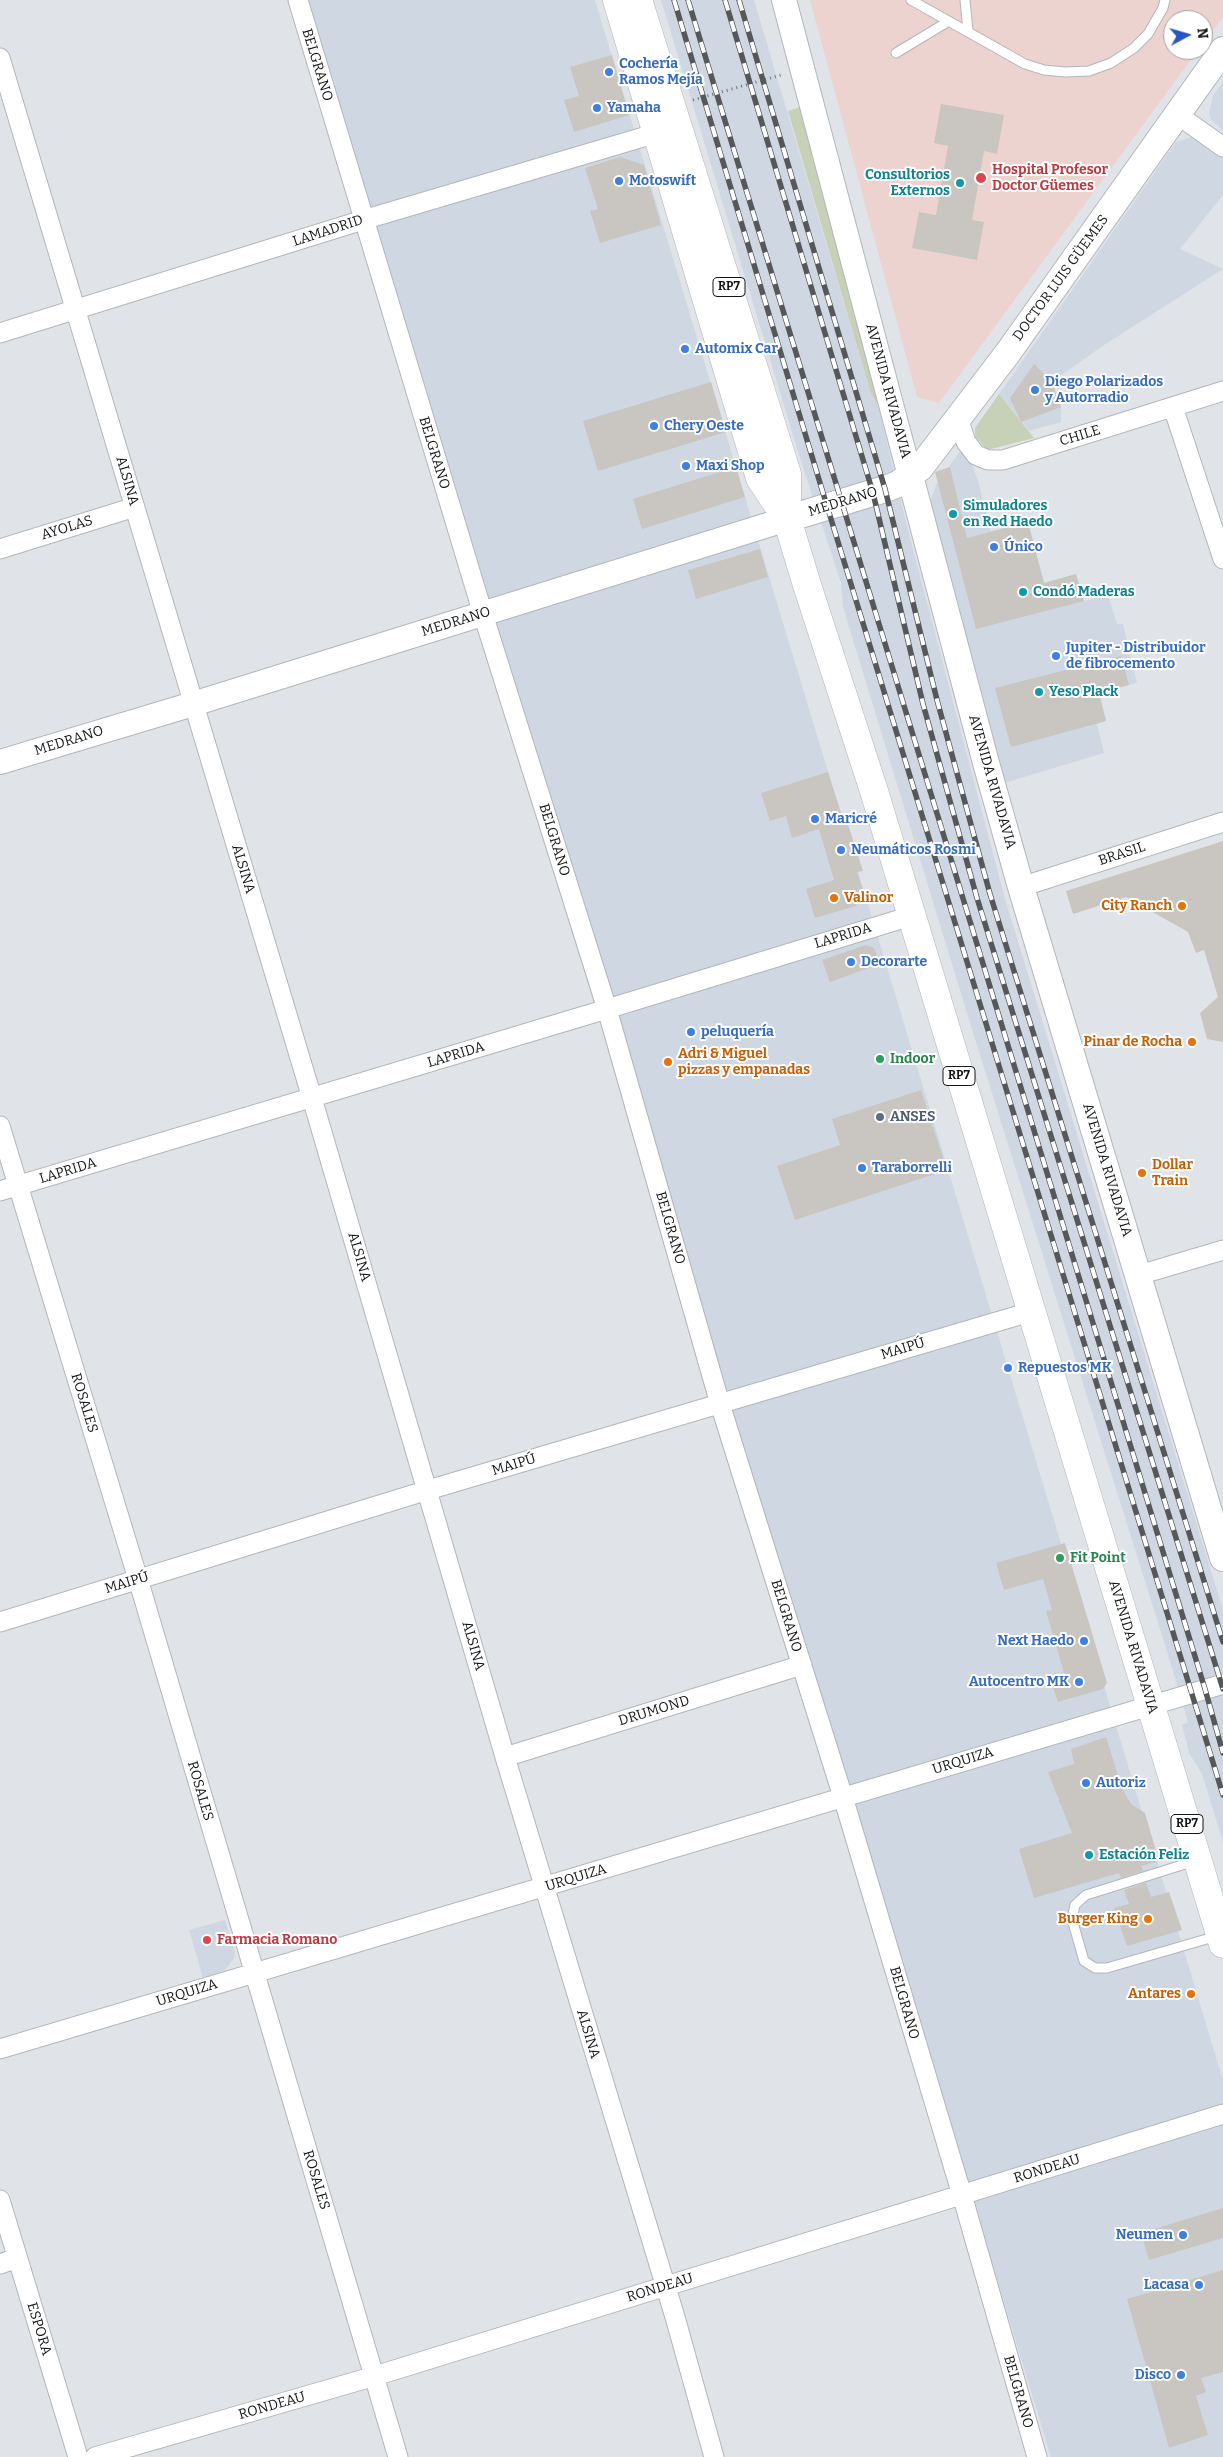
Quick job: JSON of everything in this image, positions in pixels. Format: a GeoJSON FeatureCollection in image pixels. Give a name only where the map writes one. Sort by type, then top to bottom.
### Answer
{"type":"FeatureCollection","features":[{"type":"Feature","properties":{"kind":"main road","name":"AVENIDA RIVADAVIA"},"geometry":{"type":"LineString","coordinates":[[617,0],[760,478],[787,519],[874,791],[1030,1312],[1222,1940]]}},
{"type":"Feature","properties":{"kind":"main road","name":"AVENIDA RIVADAVIA"},"geometry":{"type":"LineString","coordinates":[[638,0],[788,474],[787,519]]}},
{"type":"Feature","properties":{"kind":"main road","name":"DOCTOR LUIS GÜEMES"},"geometry":{"type":"LineString","coordinates":[[910,476],[920,468],[1007,354],[1223,50]]}},
{"type":"Feature","properties":{"kind":"main road","name":"AVENIDA RIVADAVIA"},"geometry":{"type":"LineString","coordinates":[[910,476],[1021,887],[1223,1558]]}},
{"type":"Feature","properties":{"kind":"main road","name":"MEDRANO"},"geometry":{"type":"LineString","coordinates":[[787,519],[885,489],[910,476]]}},
{"type":"Feature","properties":{"kind":"street","name":"BELGRANO"},"geometry":{"type":"LineString","coordinates":[[298,0],[483,614],[607,1009],[720,1404],[843,1797],[962,2195],[1037,2457]]}},
{"type":"Feature","properties":{"kind":"street","name":"AVENIDA RIVADAVIA"},"geometry":{"type":"LineString","coordinates":[[784,0],[910,476]]}},
{"type":"Feature","properties":{"kind":"street","name":"ALSINA"},"geometry":{"type":"LineString","coordinates":[[0,58],[312,1098],[505,1757],[714,2457]]}},
{"type":"Feature","properties":{"kind":"street"},"geometry":{"type":"LineString","coordinates":[[1178,115],[1223,147]]}},
{"type":"Feature","properties":{"kind":"street","name":"LAMADRID"},"geometry":{"type":"LineString","coordinates":[[0,333],[363,220],[657,133]]}},
{"type":"Feature","properties":{"kind":"street","name":"CHILE"},"geometry":{"type":"LineString","coordinates":[[958,418],[966,442],[976,455],[988,460],[1003,460],[1223,391]]}},
{"type":"Feature","properties":{"kind":"street"},"geometry":{"type":"LineString","coordinates":[[1173,407],[1223,559]]}},
{"type":"Feature","properties":{"kind":"street","name":"AYOLAS"},"geometry":{"type":"LineString","coordinates":[[0,549],[135,507]]}},
{"type":"Feature","properties":{"kind":"street","name":"MEDRANO"},"geometry":{"type":"LineString","coordinates":[[0,762],[193,704],[787,519]]}},
{"type":"Feature","properties":{"kind":"street","name":"BRASIL"},"geometry":{"type":"LineString","coordinates":[[1021,887],[1223,822]]}},
{"type":"Feature","properties":{"kind":"street","name":"LAPRIDA"},"geometry":{"type":"LineString","coordinates":[[9,1188],[911,916]]}},
{"type":"Feature","properties":{"kind":"street","name":"ROSALES"},"geometry":{"type":"LineString","coordinates":[[0,1126],[9,1188],[138,1580],[398,2457]]}},
{"type":"Feature","properties":{"kind":"street"},"geometry":{"type":"LineString","coordinates":[[1139,1275],[1223,1250]]}},
{"type":"Feature","properties":{"kind":"street","name":"MAIPÚ"},"geometry":{"type":"LineString","coordinates":[[0,1622],[428,1490],[1030,1312]]}},
{"type":"Feature","properties":{"kind":"street","name":"DRUMOND"},"geometry":{"type":"LineString","coordinates":[[505,1757],[802,1665]]}},
{"type":"Feature","properties":{"kind":"street","name":"URQUIZA"},"geometry":{"type":"LineString","coordinates":[[0,2049],[1223,1684]]}},
{"type":"Feature","properties":{"kind":"street","name":"RONDEAU"},"geometry":{"type":"LineString","coordinates":[[95,2457],[375,2376],[1223,2114]]}},
{"type":"Feature","properties":{"kind":"street","name":"ESPORA"},"geometry":{"type":"LineString","coordinates":[[0,2200],[9,2261],[78,2457]]}},
{"type":"Feature","properties":{"kind":"lane"},"geometry":{"type":"LineString","coordinates":[[911,0],[968,31],[994,49],[1025,64],[1044,70],[1065,72],[1089,71],[1111,63],[1134,48],[1148,34],[1163,8],[1165,0]]}},
{"type":"Feature","properties":{"kind":"lane"},"geometry":{"type":"LineString","coordinates":[[965,0],[968,31]]}},
{"type":"Feature","properties":{"kind":"lane"},"geometry":{"type":"LineString","coordinates":[[896,53],[949,21]]}},
{"type":"Feature","properties":{"kind":"lane"},"geometry":{"type":"LineString","coordinates":[[1198,1860],[1086,1895],[1075,1905],[1072,1918],[1084,1961],[1094,1968],[1107,1968],[1222,1940]]}},
{"type":"Feature","properties":{"kind":"path"},"geometry":{"type":"LineString","coordinates":[[688,102],[802,68]]}},
{"type":"Feature","properties":{"kind":"shaded area"},"geometry":{"type":"Polygon","coordinates":[[[304,0],[595,0],[1223,2080],[1223,2457],[1051,2457],[304,0]]]}},
{"type":"Feature","properties":{"kind":"shaded area"},"geometry":{"type":"Polygon","coordinates":[[[661,0],[754,0],[871,394],[878,405],[907,526],[1005,899],[1223,1610],[1223,1842],[1202,1774],[1189,1753],[1182,1725],[1188,1722],[1169,1658],[969,1020],[843,607],[841,583],[799,455],[661,0]]]}},
{"type":"Feature","properties":{"kind":"shaded area","name":"Hospital Profesor Doctor Güemes"},"geometry":{"type":"Polygon","coordinates":[[[810,0],[1223,0],[1223,17],[1213,30],[1213,10],[1163,10],[1163,60],[1191,60],[939,403],[917,397],[810,0]]]}},
{"type":"Feature","properties":{"kind":"shaded area"},"geometry":{"type":"Polygon","coordinates":[[[1223,82],[1223,131],[1211,120],[1209,114],[1213,95],[1223,82]]]}},
{"type":"Feature","properties":{"kind":"shaded area"},"geometry":{"type":"Polygon","coordinates":[[[1191,137],[1199,138],[1223,158],[1223,195],[1180,249],[1223,269],[1101,347],[1052,382],[1061,407],[1061,422],[1029,431],[999,394],[1176,142],[1191,137]]]}},
{"type":"Feature","properties":{"kind":"shaded area"},"geometry":{"type":"Polygon","coordinates":[[[963,447],[966,448],[978,481],[991,531],[1028,522],[1044,583],[1076,574],[1084,601],[1108,595],[1117,624],[1123,624],[1137,683],[1099,693],[1106,721],[1097,724],[1104,753],[1001,784],[930,502],[936,485],[963,447]]]}},
{"type":"Feature","properties":{"kind":"shaded area"},"geometry":{"type":"Polygon","coordinates":[[[225,1920],[235,1953],[234,1959],[225,1970],[203,1978],[189,1930],[225,1920]]]}},
{"type":"Feature","properties":{"kind":"green space"},"geometry":{"type":"Polygon","coordinates":[[[800,107],[879,388],[878,405],[871,394],[788,111],[800,107]]]}},
{"type":"Feature","properties":{"kind":"green space"},"geometry":{"type":"Polygon","coordinates":[[[999,394],[1034,438],[987,450],[975,436],[975,428],[999,394]]]}},
{"type":"Feature","properties":{"kind":"building"},"geometry":{"type":"Polygon","coordinates":[[[612,55],[629,115],[574,132],[564,100],[579,96],[570,67],[612,55]]]}},
{"type":"Feature","properties":{"kind":"building","name":"Consultorios Externos"},"geometry":{"type":"Polygon","coordinates":[[[941,104],[1004,115],[997,154],[984,151],[972,220],[984,222],[977,260],[912,248],[919,212],[936,215],[948,146],[934,143],[941,104]]]}},
{"type":"Feature","properties":{"kind":"building"},"geometry":{"type":"Polygon","coordinates":[[[620,157],[644,165],[661,225],[600,243],[590,211],[598,209],[585,168],[620,157]]]}},
{"type":"Feature","properties":{"kind":"building","name":"Diego Polarizados y Autorradio"},"geometry":{"type":"Polygon","coordinates":[[[1034,364],[1052,382],[1061,407],[1021,422],[1010,398],[1034,364]]]}},
{"type":"Feature","properties":{"kind":"building","name":"Chery Oeste"},"geometry":{"type":"Polygon","coordinates":[[[711,382],[726,432],[598,471],[583,421],[711,382]]]}},
{"type":"Feature","properties":{"kind":"building"},"geometry":{"type":"Polygon","coordinates":[[[736,467],[745,497],[642,529],[633,499],[736,467]]]}},
{"type":"Feature","properties":{"kind":"building"},"geometry":{"type":"Polygon","coordinates":[[[950,467],[967,538],[1028,522],[1044,583],[1076,574],[1084,601],[976,629],[935,472],[950,467]]]}},
{"type":"Feature","properties":{"kind":"building"},"geometry":{"type":"Polygon","coordinates":[[[760,549],[768,577],[696,599],[688,570],[760,549]]]}},
{"type":"Feature","properties":{"kind":"building"},"geometry":{"type":"Polygon","coordinates":[[[1121,656],[1129,685],[1099,693],[1106,721],[1011,747],[995,688],[1121,656]]]}},
{"type":"Feature","properties":{"kind":"building"},"geometry":{"type":"Polygon","coordinates":[[[828,772],[844,822],[847,821],[863,871],[857,872],[863,890],[856,906],[815,918],[806,889],[834,880],[819,829],[792,838],[786,816],[770,821],[761,793],[828,772]]]}},
{"type":"Feature","properties":{"kind":"building","name":"City Ranch"},"geometry":{"type":"Polygon","coordinates":[[[1223,841],[1223,1042],[1207,1039],[1200,1013],[1218,997],[1204,950],[1196,953],[1188,932],[1126,897],[1073,914],[1066,891],[1223,841]]]}},
{"type":"Feature","properties":{"kind":"building","name":"Decorarte"},"geometry":{"type":"Polygon","coordinates":[[[866,945],[874,948],[880,964],[830,982],[822,960],[866,945]]]}},
{"type":"Feature","properties":{"kind":"building","name":"Taraborrelli"},"geometry":{"type":"Polygon","coordinates":[[[921,1090],[947,1170],[795,1220],[777,1166],[840,1145],[832,1119],[921,1090]]]}},
{"type":"Feature","properties":{"kind":"building"},"geometry":{"type":"Polygon","coordinates":[[[1065,1543],[1107,1683],[1103,1689],[1058,1702],[1051,1681],[1065,1676],[1046,1611],[1052,1610],[1043,1579],[1004,1590],[996,1563],[1065,1543]]]}},
{"type":"Feature","properties":{"kind":"building"},"geometry":{"type":"Polygon","coordinates":[[[1106,1737],[1122,1788],[1131,1804],[1145,1813],[1159,1861],[1141,1866],[1143,1871],[1121,1878],[1119,1873],[1034,1898],[1019,1849],[1072,1833],[1048,1772],[1074,1764],[1071,1749],[1106,1737]]]}},
{"type":"Feature","properties":{"kind":"building","name":"Burger King"},"geometry":{"type":"Polygon","coordinates":[[[1146,1883],[1151,1897],[1169,1892],[1182,1930],[1127,1946],[1114,1908],[1129,1904],[1124,1890],[1146,1883]]]}},
{"type":"Feature","properties":{"kind":"building","name":"Neumen"},"geometry":{"type":"Polygon","coordinates":[[[1223,2208],[1223,2238],[1149,2260],[1141,2233],[1223,2208]]]}},
{"type":"Feature","properties":{"kind":"building","name":"Disco"},"geometry":{"type":"Polygon","coordinates":[[[1223,2270],[1223,2372],[1201,2378],[1206,2392],[1196,2396],[1208,2435],[1169,2448],[1127,2299],[1223,2270]]]}},
{"type":"Feature","properties":{"kind":"railway"},"geometry":{"type":"LineString","coordinates":[[674,0],[827,506],[1223,1795]]}},
{"type":"Feature","properties":{"kind":"railway"},"geometry":{"type":"LineString","coordinates":[[688,0],[1223,1753]]}},
{"type":"Feature","properties":{"kind":"railway"},"geometry":{"type":"LineString","coordinates":[[725,0],[873,493],[923,704],[977,898],[1223,1689]]}},
{"type":"Feature","properties":{"kind":"railway"},"geometry":{"type":"LineString","coordinates":[[739,0],[885,489],[937,700],[990,894],[1223,1642]]}},
{"type":"Feature","properties":{"kind":"place","name":"Cochería Ramos Mejía"},"geometry":{"type":"Point","coordinates":[609,72]}},
{"type":"Feature","properties":{"kind":"place","name":"Yamaha"},"geometry":{"type":"Point","coordinates":[597,108]}},
{"type":"Feature","properties":{"kind":"place","name":"Hospital Profesor Doctor Güemes"},"geometry":{"type":"Point","coordinates":[981,178]}},
{"type":"Feature","properties":{"kind":"place","name":"Motoswift"},"geometry":{"type":"Point","coordinates":[619,181]}},
{"type":"Feature","properties":{"kind":"place","name":"Consultorios Externos"},"geometry":{"type":"Point","coordinates":[960,183]}},
{"type":"Feature","properties":{"kind":"place","name":"Automix Car"},"geometry":{"type":"Point","coordinates":[685,349]}},
{"type":"Feature","properties":{"kind":"place","name":"Diego Polarizados y Autorradio"},"geometry":{"type":"Point","coordinates":[1035,390]}},
{"type":"Feature","properties":{"kind":"place","name":"Chery Oeste"},"geometry":{"type":"Point","coordinates":[654,426]}},
{"type":"Feature","properties":{"kind":"place","name":"Maxi Shop"},"geometry":{"type":"Point","coordinates":[686,466]}},
{"type":"Feature","properties":{"kind":"place","name":"Simuladores en Red Haedo"},"geometry":{"type":"Point","coordinates":[953,514]}},
{"type":"Feature","properties":{"kind":"place","name":"Único"},"geometry":{"type":"Point","coordinates":[994,547]}},
{"type":"Feature","properties":{"kind":"place","name":"Condó Maderas"},"geometry":{"type":"Point","coordinates":[1023,592]}},
{"type":"Feature","properties":{"kind":"place","name":"Jupiter - Distribuidor de fibrocemento"},"geometry":{"type":"Point","coordinates":[1056,656]}},
{"type":"Feature","properties":{"kind":"place","name":"Yeso Plack"},"geometry":{"type":"Point","coordinates":[1039,692]}},
{"type":"Feature","properties":{"kind":"place","name":"Maricré"},"geometry":{"type":"Point","coordinates":[815,819]}},
{"type":"Feature","properties":{"kind":"place","name":"Neumáticos Rosmi"},"geometry":{"type":"Point","coordinates":[841,850]}},
{"type":"Feature","properties":{"kind":"place","name":"Valinor"},"geometry":{"type":"Point","coordinates":[834,898]}},
{"type":"Feature","properties":{"kind":"place","name":"City Ranch"},"geometry":{"type":"Point","coordinates":[1182,906]}},
{"type":"Feature","properties":{"kind":"place","name":"Decorarte"},"geometry":{"type":"Point","coordinates":[851,962]}},
{"type":"Feature","properties":{"kind":"place","name":"peluquería"},"geometry":{"type":"Point","coordinates":[691,1032]}},
{"type":"Feature","properties":{"kind":"place","name":"Pinar de Rocha"},"geometry":{"type":"Point","coordinates":[1192,1042]}},
{"type":"Feature","properties":{"kind":"place","name":"Indoor"},"geometry":{"type":"Point","coordinates":[880,1059]}},
{"type":"Feature","properties":{"kind":"place","name":"Adri & Miguel pizzas y empanadas"},"geometry":{"type":"Point","coordinates":[668,1062]}},
{"type":"Feature","properties":{"kind":"place","name":"ANSES"},"geometry":{"type":"Point","coordinates":[880,1117]}},
{"type":"Feature","properties":{"kind":"place","name":"Taraborrelli"},"geometry":{"type":"Point","coordinates":[862,1168]}},
{"type":"Feature","properties":{"kind":"place","name":"Dollar Train"},"geometry":{"type":"Point","coordinates":[1142,1173]}},
{"type":"Feature","properties":{"kind":"place","name":"Repuestos MK"},"geometry":{"type":"Point","coordinates":[1008,1368]}},
{"type":"Feature","properties":{"kind":"place","name":"Fit Point"},"geometry":{"type":"Point","coordinates":[1060,1558]}},
{"type":"Feature","properties":{"kind":"place","name":"Next Haedo"},"geometry":{"type":"Point","coordinates":[1084,1641]}},
{"type":"Feature","properties":{"kind":"place","name":"Autocentro MK"},"geometry":{"type":"Point","coordinates":[1079,1682]}},
{"type":"Feature","properties":{"kind":"place","name":"Autoriz"},"geometry":{"type":"Point","coordinates":[1086,1783]}},
{"type":"Feature","properties":{"kind":"place","name":"Estación Feliz"},"geometry":{"type":"Point","coordinates":[1089,1855]}},
{"type":"Feature","properties":{"kind":"place","name":"Burger King"},"geometry":{"type":"Point","coordinates":[1148,1919]}},
{"type":"Feature","properties":{"kind":"place","name":"Farmacia Romano"},"geometry":{"type":"Point","coordinates":[207,1940]}},
{"type":"Feature","properties":{"kind":"place","name":"Antares"},"geometry":{"type":"Point","coordinates":[1191,1994]}},
{"type":"Feature","properties":{"kind":"place","name":"Neumen"},"geometry":{"type":"Point","coordinates":[1183,2235]}},
{"type":"Feature","properties":{"kind":"place","name":"Lacasa"},"geometry":{"type":"Point","coordinates":[1199,2285]}},
{"type":"Feature","properties":{"kind":"place","name":"Disco"},"geometry":{"type":"Point","coordinates":[1181,2375]}}]}
